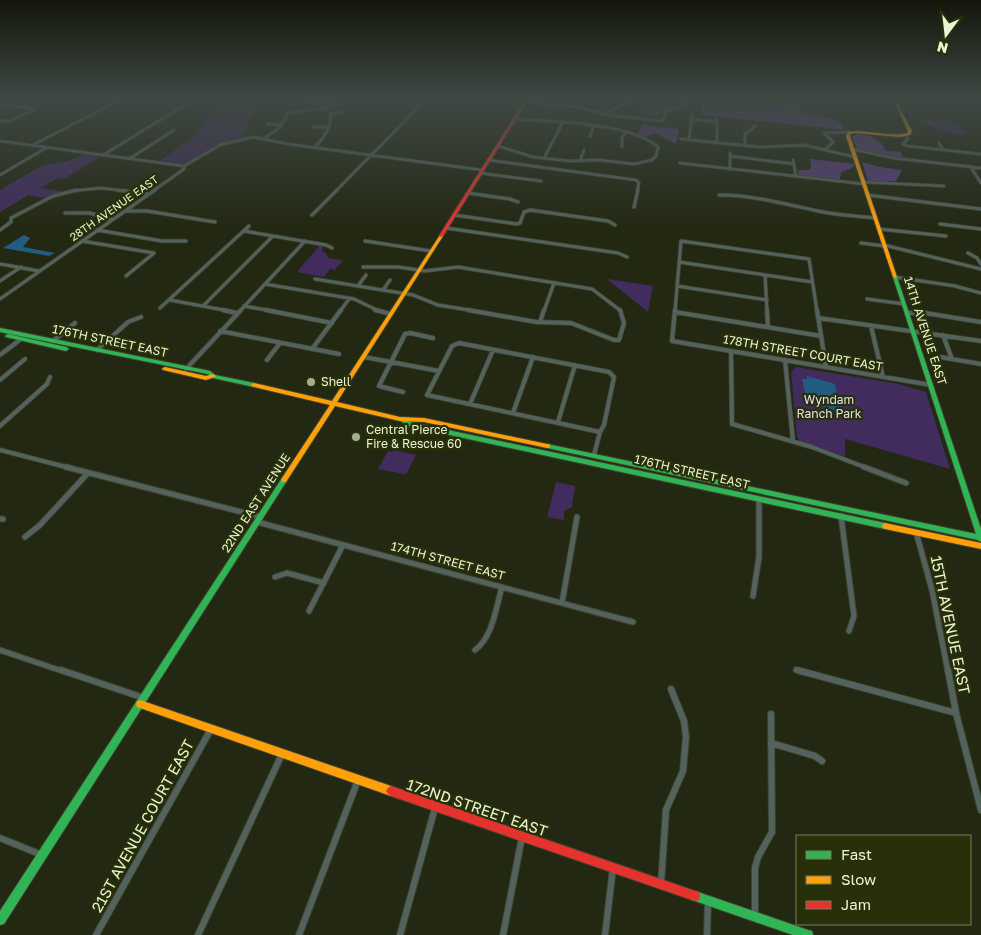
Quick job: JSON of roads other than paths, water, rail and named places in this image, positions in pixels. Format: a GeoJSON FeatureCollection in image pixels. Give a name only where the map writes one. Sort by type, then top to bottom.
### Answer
{"type":"FeatureCollection","features":[{"type":"Feature","properties":{"kind":"street"},"geometry":{"type":"LineString","coordinates":[[0,141],[184,166]]}},
{"type":"Feature","properties":{"kind":"street"},"geometry":{"type":"LineString","coordinates":[[32,145],[40,141]]}},
{"type":"Feature","properties":{"kind":"street"},"geometry":{"type":"LineString","coordinates":[[102,155],[126,141]]}},
{"type":"Feature","properties":{"kind":"street"},"geometry":{"type":"LineString","coordinates":[[128,159],[157,141]]}},
{"type":"Feature","properties":{"kind":"street","name":"28TH AVENUE EAST"},"geometry":{"type":"LineString","coordinates":[[0,299],[184,170],[184,166],[223,144],[235,141]]}},
{"type":"Feature","properties":{"kind":"street","name":"28TH AVENUE EAST"},"geometry":{"type":"LineString","coordinates":[[275,141],[541,181]]}},
{"type":"Feature","properties":{"kind":"street"},"geometry":{"type":"LineString","coordinates":[[315,147],[321,141]]}},
{"type":"Feature","properties":{"kind":"street"},"geometry":{"type":"LineString","coordinates":[[312,215],[371,154],[387,141]]}},
{"type":"Feature","properties":{"kind":"street","name":"22ND EAST AVENUE"},"geometry":{"type":"LineString","coordinates":[[0,920],[364,357],[501,141]]}},
{"type":"Feature","properties":{"kind":"street"},"geometry":{"type":"LineString","coordinates":[[544,158],[553,141]]}},
{"type":"Feature","properties":{"kind":"street"},"geometry":{"type":"LineString","coordinates":[[622,141],[622,147]]}},
{"type":"Feature","properties":{"kind":"street"},"geometry":{"type":"LineString","coordinates":[[498,146],[530,156],[544,158],[645,163],[655,158],[658,147],[651,141]]}},
{"type":"Feature","properties":{"kind":"street"},"geometry":{"type":"LineString","coordinates":[[695,141],[764,147],[800,144],[855,157]]}},
{"type":"Feature","properties":{"kind":"street"},"geometry":{"type":"LineString","coordinates":[[745,141],[745,146]]}},
{"type":"Feature","properties":{"kind":"street"},"geometry":{"type":"LineString","coordinates":[[824,150],[832,146],[832,141]]}},
{"type":"Feature","properties":{"kind":"street","name":"14TH AVENUE EAST"},"geometry":{"type":"LineString","coordinates":[[849,141],[981,539]]}},
{"type":"Feature","properties":{"kind":"street"},"geometry":{"type":"LineString","coordinates":[[906,141],[903,145],[981,154]]}},
{"type":"Feature","properties":{"kind":"street"},"geometry":{"type":"LineString","coordinates":[[938,143],[943,150]]}},
{"type":"Feature","properties":{"kind":"street"},"geometry":{"type":"LineString","coordinates":[[0,175],[47,147]]}},
{"type":"Feature","properties":{"kind":"street"},"geometry":{"type":"LineString","coordinates":[[852,149],[893,158],[981,168]]}},
{"type":"Feature","properties":{"kind":"street"},"geometry":{"type":"LineString","coordinates":[[582,161],[584,150]]}},
{"type":"Feature","properties":{"kind":"street"},"geometry":{"type":"LineString","coordinates":[[730,168],[730,154],[793,162],[796,176]]}},
{"type":"Feature","properties":{"kind":"street"},"geometry":{"type":"LineString","coordinates":[[488,160],[616,176],[637,181],[639,183],[634,207]]}},
{"type":"Feature","properties":{"kind":"street"},"geometry":{"type":"LineString","coordinates":[[680,163],[863,183],[944,186],[940,180]]}},
{"type":"Feature","properties":{"kind":"street"},"geometry":{"type":"LineString","coordinates":[[970,166],[981,183]]}},
{"type":"Feature","properties":{"kind":"street"},"geometry":{"type":"LineString","coordinates":[[0,230],[11,222],[11,218],[52,196],[74,190],[102,187],[149,194]]}},
{"type":"Feature","properties":{"kind":"street"},"geometry":{"type":"LineString","coordinates":[[468,193],[510,199],[518,202]]}},
{"type":"Feature","properties":{"kind":"street"},"geometry":{"type":"LineString","coordinates":[[719,195],[735,195],[779,201],[818,211],[875,218]]}},
{"type":"Feature","properties":{"kind":"street"},"geometry":{"type":"LineString","coordinates":[[867,196],[981,209]]}},
{"type":"Feature","properties":{"kind":"street"},"geometry":{"type":"LineString","coordinates":[[454,215],[517,224],[520,223],[526,211],[530,210],[608,221],[615,225]]}},
{"type":"Feature","properties":{"kind":"street"},"geometry":{"type":"LineString","coordinates":[[125,211],[147,211],[215,222]]}},
{"type":"Feature","properties":{"kind":"street"},"geometry":{"type":"LineString","coordinates":[[65,213],[90,213],[112,220]]}},
{"type":"Feature","properties":{"kind":"street"},"geometry":{"type":"LineString","coordinates":[[879,229],[946,236],[940,224],[981,229]]}},
{"type":"Feature","properties":{"kind":"street"},"geometry":{"type":"LineString","coordinates":[[160,308],[249,226]]}},
{"type":"Feature","properties":{"kind":"street"},"geometry":{"type":"LineString","coordinates":[[446,228],[618,253],[627,257]]}},
{"type":"Feature","properties":{"kind":"street"},"geometry":{"type":"LineString","coordinates":[[98,230],[162,241],[186,241]]}},
{"type":"Feature","properties":{"kind":"street"},"geometry":{"type":"LineString","coordinates":[[244,231],[305,241],[332,248]]}},
{"type":"Feature","properties":{"kind":"street"},"geometry":{"type":"LineString","coordinates":[[203,306],[273,236]]}},
{"type":"Feature","properties":{"kind":"street"},"geometry":{"type":"LineString","coordinates":[[82,241],[154,253],[126,276]]}},
{"type":"Feature","properties":{"kind":"street"},"geometry":{"type":"LineString","coordinates":[[186,369],[305,241]]}},
{"type":"Feature","properties":{"kind":"street"},"geometry":{"type":"LineString","coordinates":[[365,241],[431,251]]}},
{"type":"Feature","properties":{"kind":"street"},"geometry":{"type":"LineString","coordinates":[[821,336],[675,312],[681,241],[809,258],[826,367]]}},
{"type":"Feature","properties":{"kind":"street"},"geometry":{"type":"LineString","coordinates":[[862,243],[904,248],[954,264],[981,269]]}},
{"type":"Feature","properties":{"kind":"street"},"geometry":{"type":"LineString","coordinates":[[968,253],[977,258],[981,264]]}},
{"type":"Feature","properties":{"kind":"street"},"geometry":{"type":"LineString","coordinates":[[679,262],[812,282]]}},
{"type":"Feature","properties":{"kind":"street"},"geometry":{"type":"LineString","coordinates":[[0,264],[40,271]]}},
{"type":"Feature","properties":{"kind":"street"},"geometry":{"type":"LineString","coordinates":[[315,278],[420,296],[438,305],[540,322],[572,323],[616,340],[619,340],[622,335],[623,316],[620,310],[592,289],[458,267],[431,271],[363,266]]}},
{"type":"Feature","properties":{"kind":"street"},"geometry":{"type":"LineString","coordinates":[[0,281],[20,268]]}},
{"type":"Feature","properties":{"kind":"street"},"geometry":{"type":"LineString","coordinates":[[765,275],[768,327]]}},
{"type":"Feature","properties":{"kind":"street"},"geometry":{"type":"LineString","coordinates":[[358,286],[366,276]]}},
{"type":"Feature","properties":{"kind":"street"},"geometry":{"type":"LineString","coordinates":[[895,278],[955,286],[981,293]]}},
{"type":"Feature","properties":{"kind":"street"},"geometry":{"type":"LineString","coordinates":[[383,290],[390,280]]}},
{"type":"Feature","properties":{"kind":"street"},"geometry":{"type":"LineString","coordinates":[[540,322],[554,282]]}},
{"type":"Feature","properties":{"kind":"street"},"geometry":{"type":"LineString","coordinates":[[265,284],[350,298],[377,311],[391,314]]}},
{"type":"Feature","properties":{"kind":"street"},"geometry":{"type":"LineString","coordinates":[[677,286],[767,300]]}},
{"type":"Feature","properties":{"kind":"street"},"geometry":{"type":"LineString","coordinates":[[312,349],[350,298]]}},
{"type":"Feature","properties":{"kind":"street"},"geometry":{"type":"LineString","coordinates":[[867,299],[904,304]]}},
{"type":"Feature","properties":{"kind":"street"},"geometry":{"type":"LineString","coordinates":[[170,300],[238,313]]}},
{"type":"Feature","properties":{"kind":"street"},"geometry":{"type":"LineString","coordinates":[[244,306],[332,323]]}},
{"type":"Feature","properties":{"kind":"street","name":"178TH STREET COURT EAST"},"geometry":{"type":"LineString","coordinates":[[675,312],[672,341],[931,385]]}},
{"type":"Feature","properties":{"kind":"street"},"geometry":{"type":"LineString","coordinates":[[907,313],[981,322]]}},
{"type":"Feature","properties":{"kind":"street"},"geometry":{"type":"LineString","coordinates":[[69,349],[74,348],[99,353],[128,322],[140,317]]}},
{"type":"Feature","properties":{"kind":"street"},"geometry":{"type":"LineString","coordinates":[[818,318],[913,333],[943,335],[981,341]]}},
{"type":"Feature","properties":{"kind":"street"},"geometry":{"type":"LineString","coordinates":[[53,341],[75,322]]}},
{"type":"Feature","properties":{"kind":"street"},"geometry":{"type":"LineString","coordinates":[[871,326],[883,377]]}},
{"type":"Feature","properties":{"kind":"street","name":"176TH STREET EAST"},"geometry":{"type":"LineString","coordinates":[[0,330],[210,373],[213,376],[400,419],[424,420],[594,455],[981,539]]}},
{"type":"Feature","properties":{"kind":"street"},"geometry":{"type":"LineString","coordinates":[[220,331],[338,354]]}},
{"type":"Feature","properties":{"kind":"street","name":"176TH STREET EAST"},"geometry":{"type":"LineString","coordinates":[[0,334],[206,378],[213,376]]}},
{"type":"Feature","properties":{"kind":"street"},"geometry":{"type":"LineString","coordinates":[[403,392],[382,388],[378,384],[403,336],[407,334],[433,338]]}},
{"type":"Feature","properties":{"kind":"street"},"geometry":{"type":"LineString","coordinates":[[943,335],[952,359]]}},
{"type":"Feature","properties":{"kind":"street"},"geometry":{"type":"LineString","coordinates":[[0,355],[21,339]]}},
{"type":"Feature","properties":{"kind":"street"},"geometry":{"type":"LineString","coordinates":[[267,360],[280,343]]}},
{"type":"Feature","properties":{"kind":"street"},"geometry":{"type":"LineString","coordinates":[[550,453],[562,452],[588,458],[594,455],[600,432],[604,425],[614,377],[612,373],[493,350],[456,344],[452,346],[427,395],[600,432]]}},
{"type":"Feature","properties":{"kind":"street"},"geometry":{"type":"LineString","coordinates":[[470,404],[493,350]]}},
{"type":"Feature","properties":{"kind":"street"},"geometry":{"type":"LineString","coordinates":[[731,351],[732,424],[822,450],[906,483]]}},
{"type":"Feature","properties":{"kind":"street"},"geometry":{"type":"LineString","coordinates":[[364,357],[439,371]]}},
{"type":"Feature","properties":{"kind":"street"},"geometry":{"type":"LineString","coordinates":[[940,357],[981,364]]}},
{"type":"Feature","properties":{"kind":"street"},"geometry":{"type":"LineString","coordinates":[[513,413],[533,358]]}},
{"type":"Feature","properties":{"kind":"street"},"geometry":{"type":"LineString","coordinates":[[0,380],[26,359]]}},
{"type":"Feature","properties":{"kind":"street"},"geometry":{"type":"LineString","coordinates":[[785,360],[793,441]]}},
{"type":"Feature","properties":{"kind":"street"},"geometry":{"type":"LineString","coordinates":[[558,422],[575,365]]}},
{"type":"Feature","properties":{"kind":"street"},"geometry":{"type":"LineString","coordinates":[[0,426],[47,384],[50,377]]}},
{"type":"Feature","properties":{"kind":"street","name":"176TH STREET EAST"},"geometry":{"type":"LineString","coordinates":[[400,419],[408,424],[981,546]]}},
{"type":"Feature","properties":{"kind":"street"},"geometry":{"type":"LineString","coordinates":[[0,456],[2,451]]}},
{"type":"Feature","properties":{"kind":"street","name":"174TH STREET EAST"},"geometry":{"type":"LineString","coordinates":[[2,451],[259,520],[343,545],[633,622]]}},
{"type":"Feature","properties":{"kind":"street"},"geometry":{"type":"LineString","coordinates":[[607,465],[614,463],[644,469],[654,468]]}},
{"type":"Feature","properties":{"kind":"street"},"geometry":{"type":"LineString","coordinates":[[25,537],[40,525],[88,473]]}},
{"type":"Feature","properties":{"kind":"street"},"geometry":{"type":"LineString","coordinates":[[753,596],[759,557],[759,498]]}},
{"type":"Feature","properties":{"kind":"street"},"geometry":{"type":"LineString","coordinates":[[795,498],[796,506]]}},
{"type":"Feature","properties":{"kind":"street"},"geometry":{"type":"LineString","coordinates":[[841,516],[854,616],[849,631]]}},
{"type":"Feature","properties":{"kind":"street"},"geometry":{"type":"LineString","coordinates":[[562,603],[577,517]]}},
{"type":"Feature","properties":{"kind":"street","name":"15TH AVENUE EAST"},"geometry":{"type":"LineString","coordinates":[[916,532],[932,590],[956,713],[981,810]]}},
{"type":"Feature","properties":{"kind":"street"},"geometry":{"type":"LineString","coordinates":[[309,611],[343,545]]}},
{"type":"Feature","properties":{"kind":"street"},"geometry":{"type":"LineString","coordinates":[[275,577],[287,574],[324,583]]}},
{"type":"Feature","properties":{"kind":"street"},"geometry":{"type":"LineString","coordinates":[[476,650],[486,640],[502,587]]}},
{"type":"Feature","properties":{"kind":"street"},"geometry":{"type":"LineString","coordinates":[[0,650],[144,698]]}},
{"type":"Feature","properties":{"kind":"street"},"geometry":{"type":"LineString","coordinates":[[796,670],[956,713]]}},
{"type":"Feature","properties":{"kind":"street"},"geometry":{"type":"LineString","coordinates":[[661,884],[666,810],[683,771],[686,737],[682,714],[671,689]]}},
{"type":"Feature","properties":{"kind":"street","name":"172ND STREET EAST"},"geometry":{"type":"LineString","coordinates":[[140,704],[806,935]]}},
{"type":"Feature","properties":{"kind":"street"},"geometry":{"type":"LineString","coordinates":[[755,916],[755,868],[758,857],[772,832],[771,714]]}},
{"type":"Feature","properties":{"kind":"street","name":"21ST AVENUE COURT EAST"},"geometry":{"type":"LineString","coordinates":[[96,935],[210,729]]}},
{"type":"Feature","properties":{"kind":"street"},"geometry":{"type":"LineString","coordinates":[[772,743],[815,756],[822,761]]}},
{"type":"Feature","properties":{"kind":"street"},"geometry":{"type":"LineString","coordinates":[[198,935],[282,754]]}},
{"type":"Feature","properties":{"kind":"street"},"geometry":{"type":"LineString","coordinates":[[299,935],[358,780]]}},
{"type":"Feature","properties":{"kind":"street"},"geometry":{"type":"LineString","coordinates":[[400,935],[436,808]]}},
{"type":"Feature","properties":{"kind":"street"},"geometry":{"type":"LineString","coordinates":[[503,935],[522,837]]}},
{"type":"Feature","properties":{"kind":"street"},"geometry":{"type":"LineString","coordinates":[[0,838],[42,855]]}},
{"type":"Feature","properties":{"kind":"street"},"geometry":{"type":"LineString","coordinates":[[605,935],[613,868]]}},
{"type":"Feature","properties":{"kind":"street"},"geometry":{"type":"LineString","coordinates":[[707,935],[708,900]]}},
{"type":"Feature","properties":{"kind":"water"},"geometry":{"type":"Polygon","coordinates":[[[24,235],[30,238],[23,247],[55,253],[49,256],[3,248],[24,235]]]}},
{"type":"Feature","properties":{"kind":"water"},"geometry":{"type":"Polygon","coordinates":[[[807,376],[835,384],[838,401],[846,414],[807,401],[802,379],[807,379],[807,376]]]}},
{"type":"Feature","properties":{"kind":"place","name":"Shell"},"geometry":{"type":"Point","coordinates":[311,382]}},
{"type":"Feature","properties":{"kind":"place","name":"Central Pierce Fire & Rescue 60"},"geometry":{"type":"Point","coordinates":[356,437]}},
{"type":"Feature","properties":{"kind":"park label","name":"Wyndam Ranch Park"},"geometry":{"type":"Point","coordinates":[829,407]}}]}
